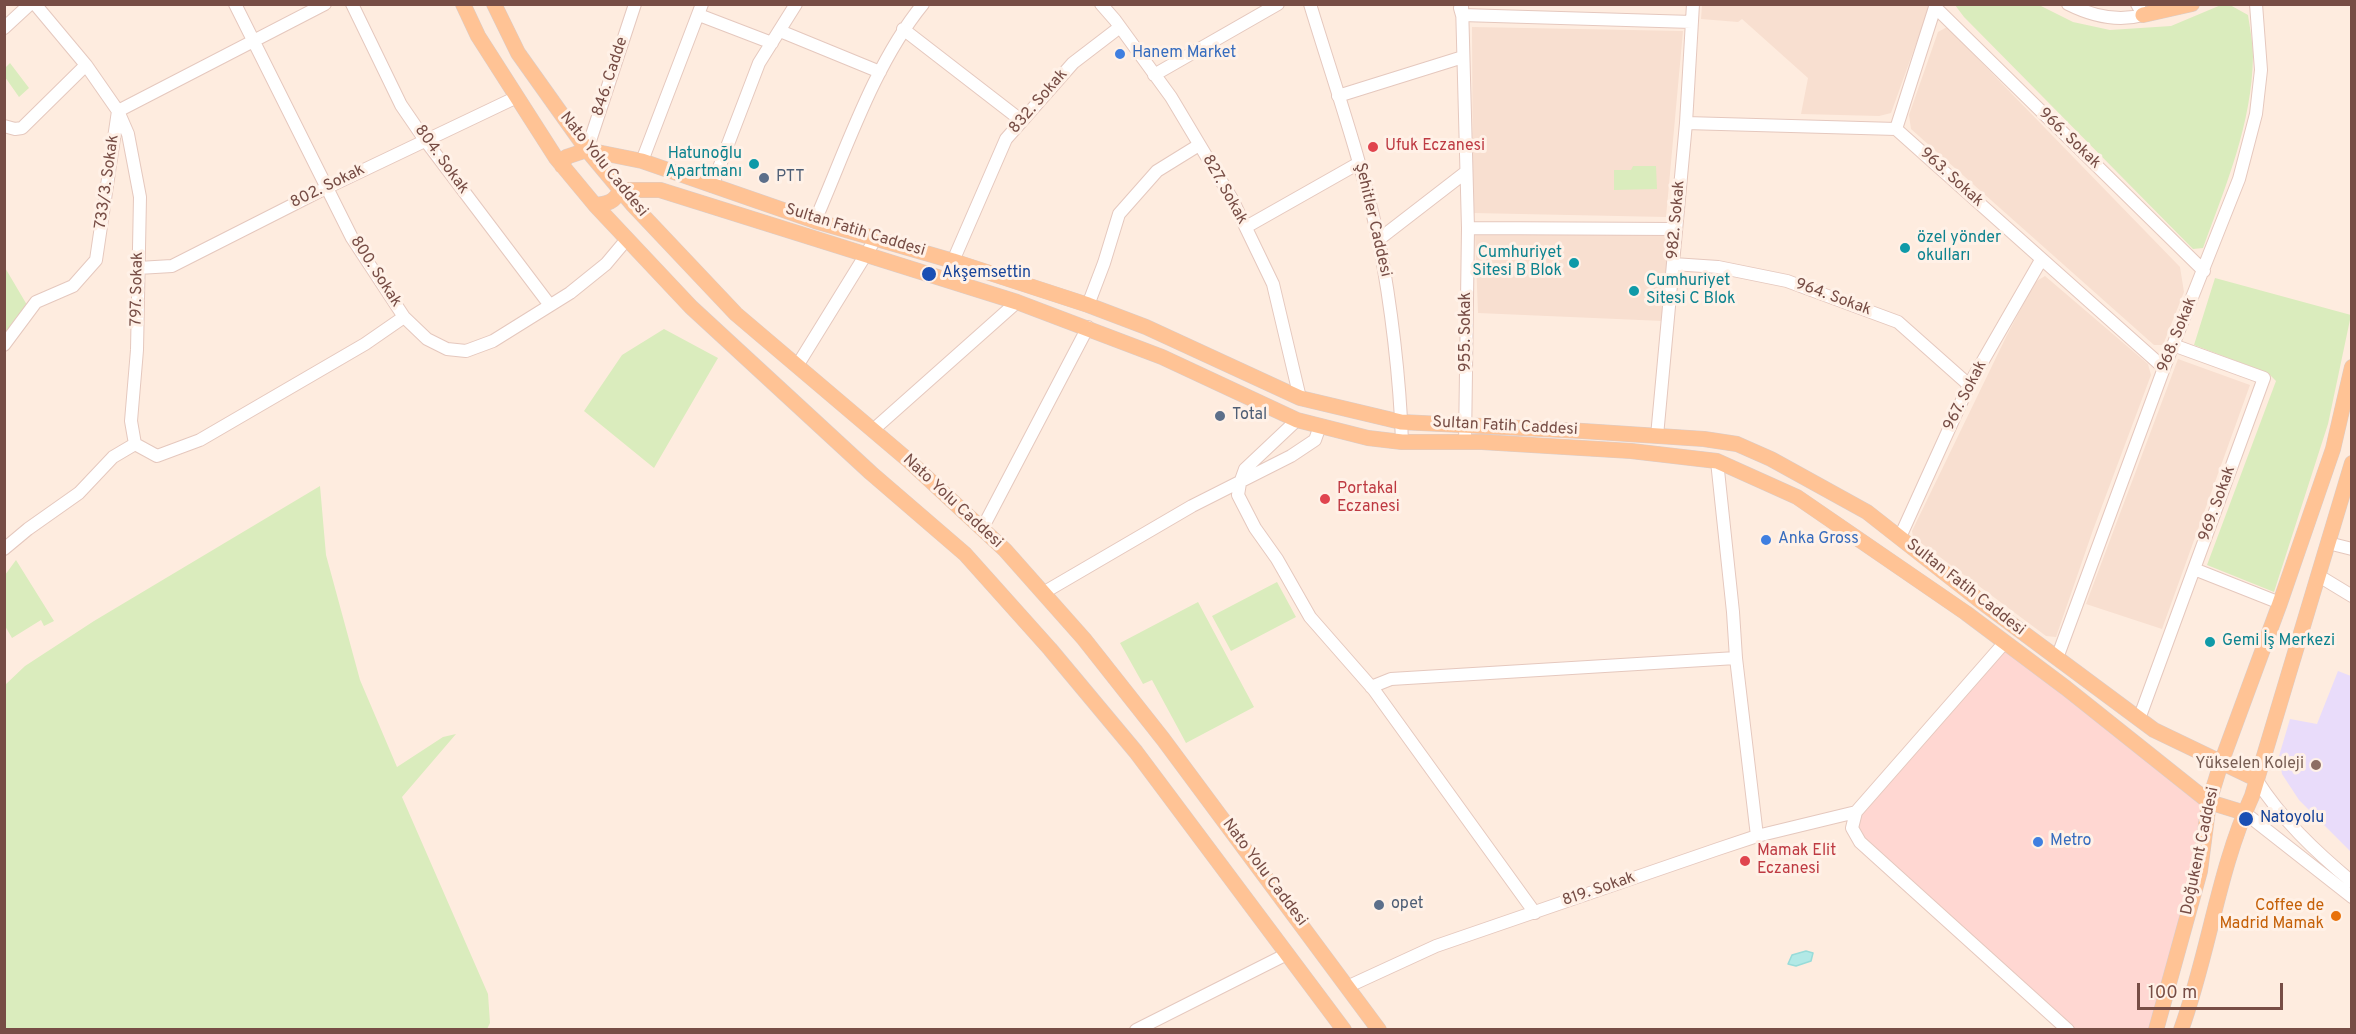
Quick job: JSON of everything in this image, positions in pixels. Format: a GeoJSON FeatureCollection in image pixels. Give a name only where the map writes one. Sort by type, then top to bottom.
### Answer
{"type":"FeatureCollection","features":[{"type":"Feature","properties":{"kind":"main road","name":"Nato Yolu Caddesi"},"geometry":{"type":"LineString","coordinates":[[463,4],[478,36],[517,98],[562,166],[595,205],[691,307],[871,472],[965,554],[1050,649],[1136,752],[1344,1029]]}},
{"type":"Feature","properties":{"kind":"main road","name":"Nato Yolu Caddesi"},"geometry":{"type":"LineString","coordinates":[[494,4],[518,52],[587,150],[736,314],[873,430],[1005,550],[1084,639],[1156,730],[1379,1029]]}},
{"type":"Feature","properties":{"kind":"main road"},"geometry":{"type":"LineString","coordinates":[[2140,10],[2192,4]]}},
{"type":"Feature","properties":{"kind":"main road","name":"Sultan Fatih Caddesi"},"geometry":{"type":"LineString","coordinates":[[587,150],[642,161],[815,220],[953,261],[1088,305],[1146,327],[1300,398],[1401,423],[1657,436],[1737,444],[1771,459],[1867,512],[2056,658],[2154,730],[2256,779]]}},
{"type":"Feature","properties":{"kind":"main road"},"geometry":{"type":"LineString","coordinates":[[562,166],[566,157],[587,150]]}},
{"type":"Feature","properties":{"kind":"main road","name":"Sultan Fatih Caddesi"},"geometry":{"type":"LineString","coordinates":[[621,190],[660,190],[1017,302],[1088,327],[1161,357],[1297,420],[1368,438],[1402,442],[1631,450],[1717,461],[1797,497],[1966,613],[2209,802],[2245,813]]}},
{"type":"Feature","properties":{"kind":"main road"},"geometry":{"type":"LineString","coordinates":[[595,205],[608,204],[617,198],[621,190]]}},
{"type":"Feature","properties":{"kind":"main road","name":"Doğukent Caddesi"},"geometry":{"type":"LineString","coordinates":[[2156,1029],[2200,871],[2209,802],[2333,449],[2352,367]]}},
{"type":"Feature","properties":{"kind":"main road","name":"Doğukent Caddesi"},"geometry":{"type":"LineString","coordinates":[[2181,1029],[2193,998],[2236,833],[2252,796],[2328,543],[2346,499],[2352,463]]}},
{"type":"Feature","properties":{"kind":"street"},"geometry":{"type":"LineString","coordinates":[[4,28],[30,4]]}},
{"type":"Feature","properties":{"kind":"street","name":"733/3. Sokak"},"geometry":{"type":"LineString","coordinates":[[4,345],[36,302],[73,286],[96,260],[118,111],[86,65],[36,4]]}},
{"type":"Feature","properties":{"kind":"street","name":"800. Sokak"},"geometry":{"type":"LineString","coordinates":[[135,444],[157,456],[200,440],[366,344],[404,317],[352,238],[235,4]]}},
{"type":"Feature","properties":{"kind":"street"},"geometry":{"type":"LineString","coordinates":[[118,111],[325,4]]}},
{"type":"Feature","properties":{"kind":"street","name":"804. Sokak"},"geometry":{"type":"LineString","coordinates":[[352,4],[401,105],[549,304]]}},
{"type":"Feature","properties":{"kind":"street","name":"846. Cadde"},"geometry":{"type":"LineString","coordinates":[[587,150],[636,4]]}},
{"type":"Feature","properties":{"kind":"street"},"geometry":{"type":"LineString","coordinates":[[712,186],[759,63],[796,4]]}},
{"type":"Feature","properties":{"kind":"street"},"geometry":{"type":"LineString","coordinates":[[815,220],[880,72],[903,29],[923,4]]}},
{"type":"Feature","properties":{"kind":"street","name":"827. Sokak"},"geometry":{"type":"LineString","coordinates":[[1101,4],[1154,75],[1232,199],[1274,284],[1300,398]]}},
{"type":"Feature","properties":{"kind":"street"},"geometry":{"type":"LineString","coordinates":[[1154,75],[1278,4]]}},
{"type":"Feature","properties":{"kind":"street","name":"Şehitler Caddesi"},"geometry":{"type":"LineString","coordinates":[[1310,4],[1359,163],[1378,240],[1386,282],[1402,442]]}},
{"type":"Feature","properties":{"kind":"street","name":"982. Sokak"},"geometry":{"type":"LineString","coordinates":[[1657,436],[1686,123],[1693,4]]}},
{"type":"Feature","properties":{"kind":"street"},"geometry":{"type":"LineString","coordinates":[[2068,4],[2088,14],[2128,19],[2140,10]]}},
{"type":"Feature","properties":{"kind":"street","name":"968. Sokak"},"geometry":{"type":"LineString","coordinates":[[2056,658],[2164,368],[2239,179],[2256,114],[2261,70],[2256,4]]}},
{"type":"Feature","properties":{"kind":"street"},"geometry":{"type":"LineString","coordinates":[[1686,123],[1896,129],[1935,6]]}},
{"type":"Feature","properties":{"kind":"street","name":"966. Sokak"},"geometry":{"type":"LineString","coordinates":[[1935,6],[2204,272]]}},
{"type":"Feature","properties":{"kind":"street"},"geometry":{"type":"LineString","coordinates":[[1461,8],[1692,22]]}},
{"type":"Feature","properties":{"kind":"street","name":"955. Sokak"},"geometry":{"type":"LineString","coordinates":[[1461,8],[1468,228],[1465,443]]}},
{"type":"Feature","properties":{"kind":"street"},"geometry":{"type":"LineString","coordinates":[[642,161],[700,10],[772,43]]}},
{"type":"Feature","properties":{"kind":"street","name":"832. Sokak"},"geometry":{"type":"LineString","coordinates":[[953,261],[1006,139],[1072,63],[1120,27]]}},
{"type":"Feature","properties":{"kind":"street"},"geometry":{"type":"LineString","coordinates":[[903,29],[1022,121]]}},
{"type":"Feature","properties":{"kind":"street"},"geometry":{"type":"LineString","coordinates":[[780,31],[880,72]]}},
{"type":"Feature","properties":{"kind":"street"},"geometry":{"type":"LineString","coordinates":[[1338,96],[1463,57]]}},
{"type":"Feature","properties":{"kind":"street"},"geometry":{"type":"LineString","coordinates":[[4,126],[22,128],[86,65]]}},
{"type":"Feature","properties":{"kind":"street","name":"802. Sokak"},"geometry":{"type":"LineString","coordinates":[[138,268],[172,266],[326,188],[517,98]]}},
{"type":"Feature","properties":{"kind":"street","name":"797. Sokak"},"geometry":{"type":"LineString","coordinates":[[118,111],[128,134],[141,197],[136,386],[131,421],[135,444]]}},
{"type":"Feature","properties":{"kind":"street","name":"963. Sokak"},"geometry":{"type":"LineString","coordinates":[[1896,129],[2164,368]]}},
{"type":"Feature","properties":{"kind":"street"},"geometry":{"type":"LineString","coordinates":[[1088,305],[1119,214],[1157,171],[1199,145]]}},
{"type":"Feature","properties":{"kind":"street"},"geometry":{"type":"LineString","coordinates":[[1246,227],[1359,163]]}},
{"type":"Feature","properties":{"kind":"street"},"geometry":{"type":"LineString","coordinates":[[1378,240],[1466,172]]}},
{"type":"Feature","properties":{"kind":"street"},"geometry":{"type":"LineString","coordinates":[[1468,228],[1676,229]]}},
{"type":"Feature","properties":{"kind":"street"},"geometry":{"type":"LineString","coordinates":[[797,366],[876,238]]}},
{"type":"Feature","properties":{"kind":"street"},"geometry":{"type":"LineString","coordinates":[[404,317],[427,339],[447,349],[466,351],[493,341],[570,293],[606,264],[627,239]]}},
{"type":"Feature","properties":{"kind":"street","name":"967. Sokak"},"geometry":{"type":"LineString","coordinates":[[1900,537],[1969,385],[2041,260]]}},
{"type":"Feature","properties":{"kind":"street","name":"964. Sokak"},"geometry":{"type":"LineString","coordinates":[[1673,264],[1718,267],[1787,281],[1898,322],[1969,385]]}},
{"type":"Feature","properties":{"kind":"street"},"geometry":{"type":"LineString","coordinates":[[873,430],[1017,302]]}},
{"type":"Feature","properties":{"kind":"street"},"geometry":{"type":"LineString","coordinates":[[982,529],[1088,327]]}},
{"type":"Feature","properties":{"kind":"street","name":"969. Sokak"},"geometry":{"type":"LineString","coordinates":[[2139,719],[2264,378],[2173,345]]}},
{"type":"Feature","properties":{"kind":"street"},"geometry":{"type":"LineString","coordinates":[[1297,420],[1245,469],[1238,495],[1255,528],[1277,559],[1310,617],[1371,687],[1535,913]]}},
{"type":"Feature","properties":{"kind":"street"},"geometry":{"type":"LineString","coordinates":[[1043,593],[1192,506],[1291,456],[1315,440],[1320,426]]}},
{"type":"Feature","properties":{"kind":"street"},"geometry":{"type":"LineString","coordinates":[[4,549],[79,493],[113,457],[135,444]]}},
{"type":"Feature","properties":{"kind":"street"},"geometry":{"type":"LineString","coordinates":[[1717,461],[1736,658],[1757,836]]}},
{"type":"Feature","properties":{"kind":"street"},"geometry":{"type":"LineString","coordinates":[[2328,543],[2352,549]]}},
{"type":"Feature","properties":{"kind":"street"},"geometry":{"type":"LineString","coordinates":[[2194,569],[2280,603]]}},
{"type":"Feature","properties":{"kind":"street"},"geometry":{"type":"LineString","coordinates":[[2319,576],[2352,596]]}},
{"type":"Feature","properties":{"kind":"street"},"geometry":{"type":"LineString","coordinates":[[2005,642],[1856,812],[1852,828],[1860,842],[2068,1029]]}},
{"type":"Feature","properties":{"kind":"street"},"geometry":{"type":"LineString","coordinates":[[1371,687],[1391,679],[1736,658]]}},
{"type":"Feature","properties":{"kind":"street"},"geometry":{"type":"LineString","coordinates":[[2256,779],[2272,804],[2312,848],[2352,882]]}},
{"type":"Feature","properties":{"kind":"street","name":"819. Sokak"},"geometry":{"type":"LineString","coordinates":[[1349,986],[1436,946],[1757,836],[1856,812]]}},
{"type":"Feature","properties":{"kind":"street","name":"Sultan Fatih Caddesi"},"geometry":{"type":"LineString","coordinates":[[2245,813],[2352,897]]}},
{"type":"Feature","properties":{"kind":"street"},"geometry":{"type":"LineString","coordinates":[[1136,1029],[1287,954]]}},
{"type":"Feature","properties":{"kind":"shaded area"},"geometry":{"type":"Polygon","coordinates":[[[1702,5],[1930,5],[1891,113],[1879,116],[1801,114],[1808,78],[1742,19],[1738,22],[1701,19],[1702,5]]]}},
{"type":"Feature","properties":{"kind":"shaded area"},"geometry":{"type":"Polygon","coordinates":[[[1472,27],[1683,31],[1666,217],[1473,213],[1472,27]]]}},
{"type":"Feature","properties":{"kind":"shaded area"},"geometry":{"type":"Polygon","coordinates":[[[1947,27],[2180,267],[2184,292],[2163,345],[2154,345],[1911,129],[1909,115],[1938,32],[1947,27]]]}},
{"type":"Feature","properties":{"kind":"shaded area"},"geometry":{"type":"Polygon","coordinates":[[[1666,232],[1669,236],[1663,321],[1478,313],[1475,234],[1666,232]]]}},
{"type":"Feature","properties":{"kind":"shaded area"},"geometry":{"type":"Polygon","coordinates":[[[2045,276],[2148,364],[2151,375],[2056,637],[2046,636],[1913,537],[1912,531],[2007,335],[2035,282],[2045,276]]]}},
{"type":"Feature","properties":{"kind":"shaded area"},"geometry":{"type":"Polygon","coordinates":[[[2178,359],[2250,385],[2162,629],[2086,604],[2178,359]]]}},
{"type":"Feature","properties":{"kind":"shaded area"},"geometry":{"type":"Polygon","coordinates":[[[2005,642],[2209,802],[2156,1029],[2068,1029],[1860,842],[1856,812],[2005,642]]]}},
{"type":"Feature","properties":{"kind":"shaded area","name":"Yükselen Koleji"},"geometry":{"type":"Polygon","coordinates":[[[2338,671],[2351,676],[2351,852],[2299,800],[2282,774],[2279,756],[2290,719],[2317,724],[2338,671]]]}},
{"type":"Feature","properties":{"kind":"green space"},"geometry":{"type":"Polygon","coordinates":[[[1955,5],[2039,5],[2073,22],[2110,30],[2171,26],[2221,5],[2230,5],[2248,15],[2253,56],[2248,106],[2236,154],[2203,248],[2193,249],[1964,17],[1955,5]]]}},
{"type":"Feature","properties":{"kind":"green space"},"geometry":{"type":"Polygon","coordinates":[[[10,63],[29,88],[19,97],[5,77],[5,68],[10,63]]]}},
{"type":"Feature","properties":{"kind":"green space"},"geometry":{"type":"Polygon","coordinates":[[[1633,166],[1656,166],[1657,189],[1614,190],[1614,170],[1631,170],[1633,166]]]}},
{"type":"Feature","properties":{"kind":"green space"},"geometry":{"type":"Polygon","coordinates":[[[4,266],[30,310],[4,345],[4,266]]]}},
{"type":"Feature","properties":{"kind":"green space"},"geometry":{"type":"Polygon","coordinates":[[[2215,278],[2351,315],[2328,424],[2274,592],[2207,565],[2276,381],[2268,373],[2194,345],[2215,278]]]}},
{"type":"Feature","properties":{"kind":"green space"},"geometry":{"type":"Polygon","coordinates":[[[664,329],[718,358],[654,468],[584,411],[622,355],[664,329]]]}},
{"type":"Feature","properties":{"kind":"green space"},"geometry":{"type":"Polygon","coordinates":[[[320,486],[326,555],[360,680],[397,767],[443,737],[456,734],[402,797],[488,994],[490,1023],[487,1029],[5,1029],[5,685],[25,666],[94,621],[320,486]]]}},
{"type":"Feature","properties":{"kind":"green space"},"geometry":{"type":"Polygon","coordinates":[[[16,560],[54,621],[44,626],[41,620],[12,638],[5,626],[5,575],[16,560]]]}},
{"type":"Feature","properties":{"kind":"green space"},"geometry":{"type":"Polygon","coordinates":[[[1277,582],[1296,617],[1231,651],[1212,616],[1277,582]]]}},
{"type":"Feature","properties":{"kind":"green space"},"geometry":{"type":"Polygon","coordinates":[[[1198,602],[1254,707],[1186,743],[1152,680],[1143,684],[1120,643],[1198,602]]]}},
{"type":"Feature","properties":{"kind":"water"},"geometry":{"type":"Polygon","coordinates":[[[1806,951],[1813,953],[1811,961],[1796,966],[1788,964],[1792,955],[1806,951]]]}},
{"type":"Feature","properties":{"kind":"place","name":"Hanem Market"},"geometry":{"type":"Point","coordinates":[1120,54]}},
{"type":"Feature","properties":{"kind":"place","name":"Ufuk Eczanesi"},"geometry":{"type":"Point","coordinates":[1373,147]}},
{"type":"Feature","properties":{"kind":"place","name":"Hatunoğlu Apartmanı"},"geometry":{"type":"Point","coordinates":[754,164]}},
{"type":"Feature","properties":{"kind":"place","name":"PTT"},"geometry":{"type":"Point","coordinates":[764,178]}},
{"type":"Feature","properties":{"kind":"place","name":"özel yönder okulları"},"geometry":{"type":"Point","coordinates":[1905,248]}},
{"type":"Feature","properties":{"kind":"place","name":"Cumhuriyet Sitesi B Blok"},"geometry":{"type":"Point","coordinates":[1574,263]}},
{"type":"Feature","properties":{"kind":"place","name":"Akşemsettin"},"geometry":{"type":"Point","coordinates":[929,274]}},
{"type":"Feature","properties":{"kind":"place","name":"Cumhuriyet Sitesi C Blok"},"geometry":{"type":"Point","coordinates":[1634,291]}},
{"type":"Feature","properties":{"kind":"place","name":"Total"},"geometry":{"type":"Point","coordinates":[1220,416]}},
{"type":"Feature","properties":{"kind":"place","name":"Portakal Eczanesi"},"geometry":{"type":"Point","coordinates":[1325,499]}},
{"type":"Feature","properties":{"kind":"place","name":"Anka Gross"},"geometry":{"type":"Point","coordinates":[1766,540]}},
{"type":"Feature","properties":{"kind":"place","name":"Gemi İş Merkezi"},"geometry":{"type":"Point","coordinates":[2210,642]}},
{"type":"Feature","properties":{"kind":"place","name":"Yükselen Koleji"},"geometry":{"type":"Point","coordinates":[2316,765]}},
{"type":"Feature","properties":{"kind":"place","name":"Natoyolu"},"geometry":{"type":"Point","coordinates":[2246,819]}},
{"type":"Feature","properties":{"kind":"place","name":"Metro"},"geometry":{"type":"Point","coordinates":[2038,842]}},
{"type":"Feature","properties":{"kind":"place","name":"Mamak Elit Eczanesi"},"geometry":{"type":"Point","coordinates":[1745,861]}},
{"type":"Feature","properties":{"kind":"place","name":"opet"},"geometry":{"type":"Point","coordinates":[1379,905]}},
{"type":"Feature","properties":{"kind":"place","name":"Coffee de Madrid Mamak"},"geometry":{"type":"Point","coordinates":[2336,916]}}]}
